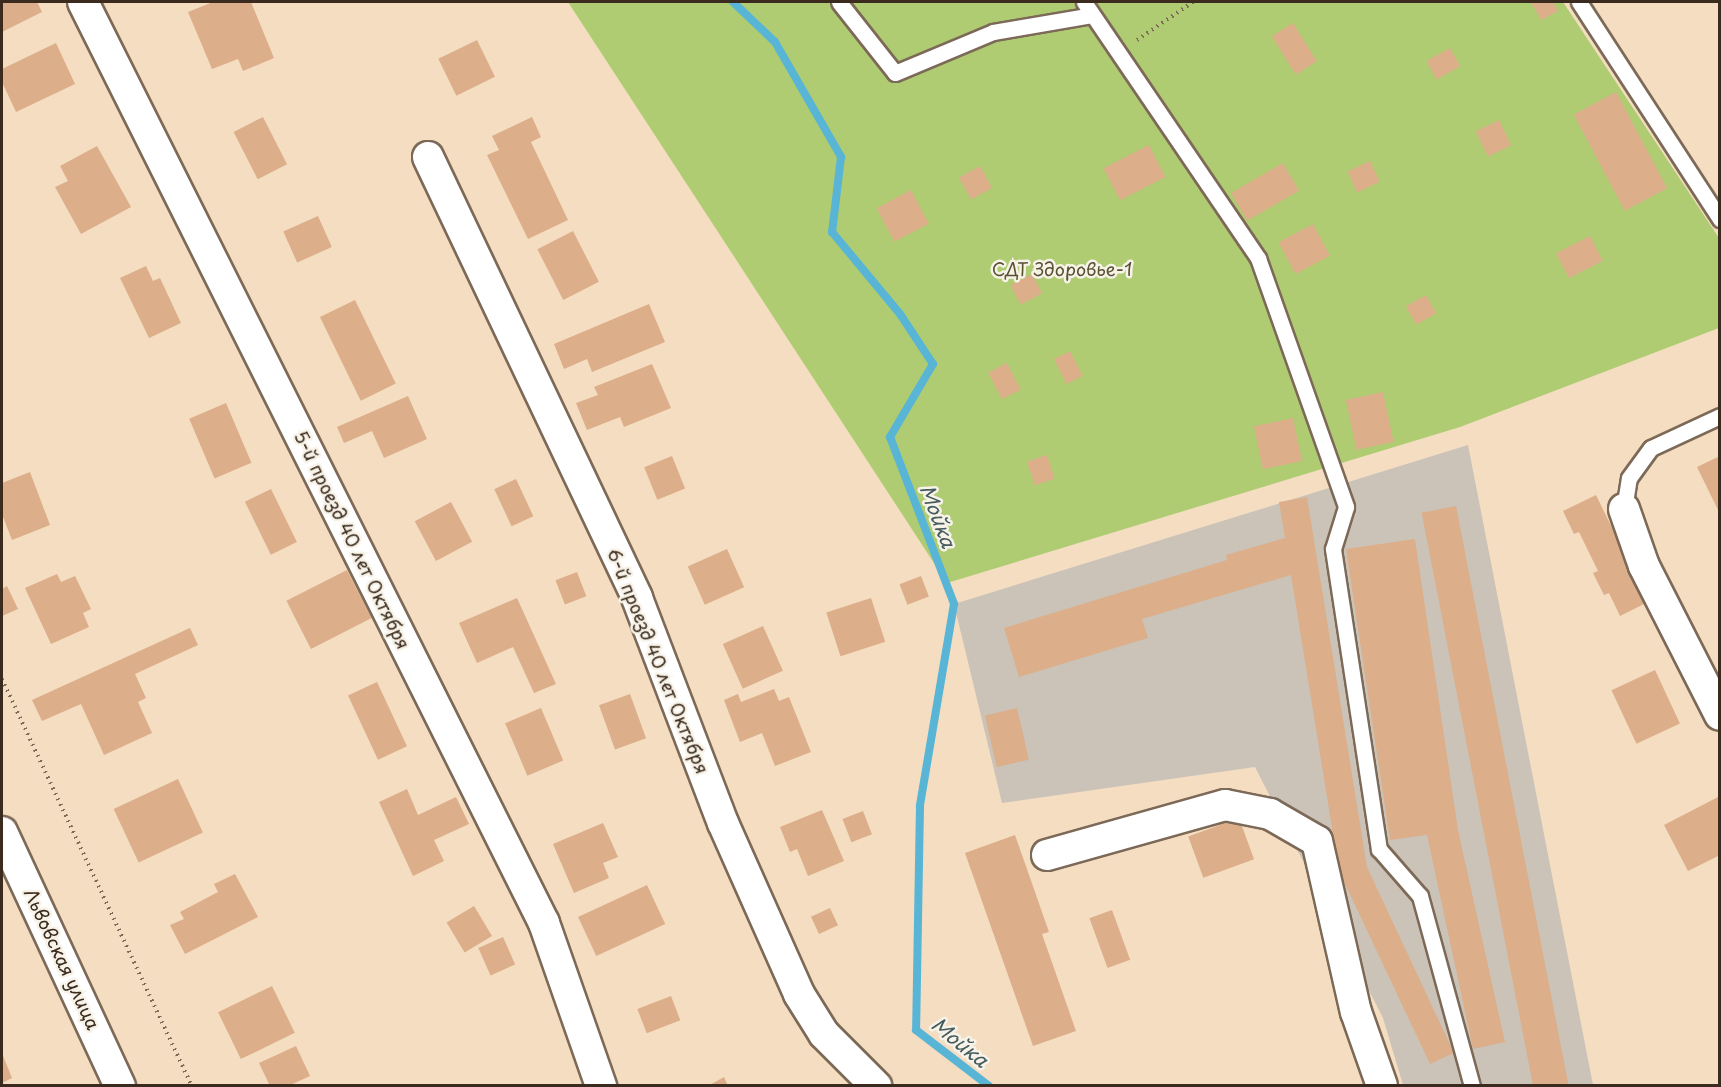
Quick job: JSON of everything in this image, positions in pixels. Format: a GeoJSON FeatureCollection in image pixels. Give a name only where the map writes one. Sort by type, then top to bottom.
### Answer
{"type":"FeatureCollection","features":[{"type":"Feature","properties":{"kind":"street","name":"5-й проезд 40 лет Октября"},"geometry":{"type":"LineString","coordinates":[[83,2],[544,923],[601,1086]]}},
{"type":"Feature","properties":{"kind":"street","name":"6-й проезд 40 лет Октября"},"geometry":{"type":"LineString","coordinates":[[428,157],[637,598],[723,824],[799,994],[824,1034],[876,1086]]}},
{"type":"Feature","properties":{"kind":"street"},"geometry":{"type":"LineString","coordinates":[[1623,509],[1644,566],[1719,716]]}},
{"type":"Feature","properties":{"kind":"street"},"geometry":{"type":"LineString","coordinates":[[1047,855],[1226,805],[1270,814],[1317,841],[1356,1012],[1382,1086]]}},
{"type":"Feature","properties":{"kind":"street","name":"Львовская улица"},"geometry":{"type":"LineString","coordinates":[[2,832],[120,1086]]}},
{"type":"Feature","properties":{"kind":"lane"},"geometry":{"type":"LineString","coordinates":[[839,2],[895,73],[993,32],[1088,8],[1258,258],[1346,507],[1333,549],[1379,849],[1420,896],[1472,1086]]}},
{"type":"Feature","properties":{"kind":"lane"},"geometry":{"type":"LineString","coordinates":[[1579,2],[1719,219]]}},
{"type":"Feature","properties":{"kind":"lane"},"geometry":{"type":"LineString","coordinates":[[1623,509],[1629,478],[1651,448],[1719,416]]}},
{"type":"Feature","properties":{"kind":"path"},"geometry":{"type":"LineString","coordinates":[[1118,54],[1193,2]]}},
{"type":"Feature","properties":{"kind":"path"},"geometry":{"type":"LineString","coordinates":[[2,679],[192,1086]]}},
{"type":"Feature","properties":{"kind":"shaded area"},"geometry":{"type":"Polygon","coordinates":[[[1468,445],[1593,1085],[1403,1085],[1383,1018],[1255,767],[1002,803],[954,604],[1468,445]]]}},
{"type":"Feature","properties":{"kind":"green space","name":"СДТ Здоровье-1"},"geometry":{"type":"Polygon","coordinates":[[[568,2],[1563,2],[1719,238],[1719,328],[1460,427],[947,583],[568,2]]]}},
{"type":"Feature","properties":{"kind":"building"},"geometry":{"type":"Polygon","coordinates":[[[2,2],[37,2],[42,12],[2,32],[2,2]]]}},
{"type":"Feature","properties":{"kind":"building"},"geometry":{"type":"Polygon","coordinates":[[[213,2],[251,2],[274,58],[243,71],[238,59],[212,69],[188,12],[213,2]]]}},
{"type":"Feature","properties":{"kind":"building"},"geometry":{"type":"Polygon","coordinates":[[[1531,2],[1553,2],[1558,11],[1541,20],[1531,2]]]}},
{"type":"Feature","properties":{"kind":"building"},"geometry":{"type":"Polygon","coordinates":[[[1293,23],[1317,61],[1296,74],[1272,36],[1293,23]]]}},
{"type":"Feature","properties":{"kind":"building"},"geometry":{"type":"Polygon","coordinates":[[[477,40],[495,77],[456,96],[438,59],[477,40]]]}},
{"type":"Feature","properties":{"kind":"building"},"geometry":{"type":"Polygon","coordinates":[[[56,43],[75,84],[16,112],[2,82],[2,69],[56,43]]]}},
{"type":"Feature","properties":{"kind":"building"},"geometry":{"type":"Polygon","coordinates":[[[1450,48],[1460,66],[1437,79],[1426,61],[1450,48]]]}},
{"type":"Feature","properties":{"kind":"building"},"geometry":{"type":"Polygon","coordinates":[[[1616,92],[1667,188],[1625,211],[1574,115],[1616,92]]]}},
{"type":"Feature","properties":{"kind":"building"},"geometry":{"type":"Polygon","coordinates":[[[263,117],[287,164],[258,179],[234,132],[263,117]]]}},
{"type":"Feature","properties":{"kind":"building"},"geometry":{"type":"Polygon","coordinates":[[[532,117],[541,137],[531,142],[568,220],[528,239],[487,155],[499,150],[492,136],[532,117]]]}},
{"type":"Feature","properties":{"kind":"building"},"geometry":{"type":"Polygon","coordinates":[[[1499,120],[1511,145],[1488,157],[1476,131],[1499,120]]]}},
{"type":"Feature","properties":{"kind":"building"},"geometry":{"type":"Polygon","coordinates":[[[1149,145],[1165,177],[1120,200],[1104,168],[1149,145]]]}},
{"type":"Feature","properties":{"kind":"building"},"geometry":{"type":"Polygon","coordinates":[[[97,146],[131,207],[81,234],[55,187],[68,181],[60,166],[97,146]]]}},
{"type":"Feature","properties":{"kind":"building"},"geometry":{"type":"Polygon","coordinates":[[[1370,161],[1380,182],[1357,192],[1347,172],[1370,161]]]}},
{"type":"Feature","properties":{"kind":"building"},"geometry":{"type":"Polygon","coordinates":[[[1283,163],[1299,191],[1247,221],[1231,193],[1283,163]]]}},
{"type":"Feature","properties":{"kind":"building"},"geometry":{"type":"Polygon","coordinates":[[[980,166],[992,188],[971,200],[959,178],[980,166]]]}},
{"type":"Feature","properties":{"kind":"building"},"geometry":{"type":"Polygon","coordinates":[[[911,190],[929,224],[894,242],[877,208],[911,190]]]}},
{"type":"Feature","properties":{"kind":"building"},"geometry":{"type":"Polygon","coordinates":[[[318,216],[332,247],[297,263],[283,231],[318,216]]]}},
{"type":"Feature","properties":{"kind":"building"},"geometry":{"type":"Polygon","coordinates":[[[1313,224],[1330,256],[1295,274],[1279,242],[1313,224]]]}},
{"type":"Feature","properties":{"kind":"building"},"geometry":{"type":"Polygon","coordinates":[[[573,231],[599,282],[563,300],[537,249],[573,231]]]}},
{"type":"Feature","properties":{"kind":"building"},"geometry":{"type":"Polygon","coordinates":[[[1590,236],[1603,261],[1569,278],[1556,253],[1590,236]]]}},
{"type":"Feature","properties":{"kind":"building"},"geometry":{"type":"Polygon","coordinates":[[[146,266],[153,281],[160,278],[181,323],[149,338],[120,278],[146,266]]]}},
{"type":"Feature","properties":{"kind":"building"},"geometry":{"type":"Polygon","coordinates":[[[1032,274],[1042,294],[1021,304],[1011,285],[1032,274]]]}},
{"type":"Feature","properties":{"kind":"building"},"geometry":{"type":"Polygon","coordinates":[[[1426,295],[1436,313],[1416,325],[1406,306],[1426,295]]]}},
{"type":"Feature","properties":{"kind":"building"},"geometry":{"type":"Polygon","coordinates":[[[355,300],[396,384],[361,401],[320,317],[355,300]]]}},
{"type":"Feature","properties":{"kind":"building"},"geometry":{"type":"Polygon","coordinates":[[[649,304],[665,342],[592,372],[587,359],[564,369],[554,344],[649,304]]]}},
{"type":"Feature","properties":{"kind":"building"},"geometry":{"type":"Polygon","coordinates":[[[1070,351],[1083,376],[1067,384],[1054,359],[1070,351]]]}},
{"type":"Feature","properties":{"kind":"building"},"geometry":{"type":"Polygon","coordinates":[[[1007,363],[1021,390],[1002,399],[988,373],[1007,363]]]}},
{"type":"Feature","properties":{"kind":"building"},"geometry":{"type":"Polygon","coordinates":[[[652,364],[671,408],[624,427],[620,417],[587,430],[576,403],[598,395],[594,387],[652,364]]]}},
{"type":"Feature","properties":{"kind":"building"},"geometry":{"type":"Polygon","coordinates":[[[1383,392],[1394,442],[1356,450],[1346,400],[1383,392]]]}},
{"type":"Feature","properties":{"kind":"building"},"geometry":{"type":"Polygon","coordinates":[[[408,396],[427,439],[384,458],[372,431],[344,443],[337,427],[408,396]]]}},
{"type":"Feature","properties":{"kind":"building"},"geometry":{"type":"Polygon","coordinates":[[[226,403],[251,463],[215,478],[189,419],[226,403]]]}},
{"type":"Feature","properties":{"kind":"building"},"geometry":{"type":"Polygon","coordinates":[[[1293,418],[1302,461],[1263,469],[1254,426],[1293,418]]]}},
{"type":"Feature","properties":{"kind":"building"},"geometry":{"type":"Polygon","coordinates":[[[1047,455],[1055,479],[1035,485],[1027,461],[1047,455]]]}},
{"type":"Feature","properties":{"kind":"building"},"geometry":{"type":"Polygon","coordinates":[[[672,456],[685,488],[657,500],[644,467],[672,456]]]}},
{"type":"Feature","properties":{"kind":"building"},"geometry":{"type":"Polygon","coordinates":[[[1720,456],[1720,514],[1697,467],[1720,456]]]}},
{"type":"Feature","properties":{"kind":"building"},"geometry":{"type":"Polygon","coordinates":[[[30,472],[50,525],[12,540],[2,514],[2,483],[30,472]]]}},
{"type":"Feature","properties":{"kind":"building"},"geometry":{"type":"Polygon","coordinates":[[[516,479],[533,516],[512,526],[494,489],[516,479]]]}},
{"type":"Feature","properties":{"kind":"building"},"geometry":{"type":"Polygon","coordinates":[[[271,489],[297,542],[271,555],[245,502],[271,489]]]}},
{"type":"Feature","properties":{"kind":"building"},"geometry":{"type":"Polygon","coordinates":[[[1596,495],[1648,602],[1620,616],[1609,593],[1604,595],[1593,573],[1598,571],[1579,532],[1574,534],[1563,511],[1596,495]]]}},
{"type":"Feature","properties":{"kind":"building"},"geometry":{"type":"Polygon","coordinates":[[[1307,497],[1367,867],[1454,1053],[1430,1064],[1339,871],[1291,575],[1142,619],[1148,638],[1019,677],[1004,628],[1227,560],[1226,555],[1285,538],[1279,502],[1307,497]]]}},
{"type":"Feature","properties":{"kind":"building"},"geometry":{"type":"Polygon","coordinates":[[[451,502],[472,542],[436,561],[415,521],[451,502]]]}},
{"type":"Feature","properties":{"kind":"building"},"geometry":{"type":"Polygon","coordinates":[[[1456,506],[1569,1086],[1533,1086],[1422,513],[1456,506]]]}},
{"type":"Feature","properties":{"kind":"building"},"geometry":{"type":"Polygon","coordinates":[[[1415,539],[1458,830],[1505,1042],[1473,1049],[1427,835],[1390,840],[1346,549],[1415,539]]]}},
{"type":"Feature","properties":{"kind":"building"},"geometry":{"type":"Polygon","coordinates":[[[727,549],[744,587],[705,605],[688,566],[727,549]]]}},
{"type":"Feature","properties":{"kind":"building"},"geometry":{"type":"Polygon","coordinates":[[[347,570],[372,618],[311,649],[286,601],[347,570]]]}},
{"type":"Feature","properties":{"kind":"building"},"geometry":{"type":"Polygon","coordinates":[[[577,572],[586,596],[565,605],[556,580],[577,572]]]}},
{"type":"Feature","properties":{"kind":"building"},"geometry":{"type":"Polygon","coordinates":[[[57,574],[61,582],[75,576],[91,609],[83,613],[89,627],[51,644],[25,588],[57,574]]]}},
{"type":"Feature","properties":{"kind":"building"},"geometry":{"type":"Polygon","coordinates":[[[921,576],[929,597],[907,605],[900,584],[921,576]]]}},
{"type":"Feature","properties":{"kind":"building"},"geometry":{"type":"Polygon","coordinates":[[[7,586],[18,609],[2,616],[2,589],[7,586]]]}},
{"type":"Feature","properties":{"kind":"building"},"geometry":{"type":"Polygon","coordinates":[[[517,598],[556,684],[534,693],[513,647],[477,663],[459,623],[517,598]]]}},
{"type":"Feature","properties":{"kind":"building"},"geometry":{"type":"Polygon","coordinates":[[[871,598],[885,642],[841,656],[826,613],[871,598]]]}},
{"type":"Feature","properties":{"kind":"building"},"geometry":{"type":"Polygon","coordinates":[[[763,626],[783,671],[743,689],[723,644],[763,626]]]}},
{"type":"Feature","properties":{"kind":"building"},"geometry":{"type":"Polygon","coordinates":[[[190,628],[198,645],[135,674],[146,698],[138,702],[152,733],[104,755],[81,704],[42,721],[32,700],[190,628]]]}},
{"type":"Feature","properties":{"kind":"building"},"geometry":{"type":"Polygon","coordinates":[[[1655,670],[1680,723],[1636,744],[1611,690],[1655,670]]]}},
{"type":"Feature","properties":{"kind":"building"},"geometry":{"type":"Polygon","coordinates":[[[377,682],[407,746],[378,760],[348,696],[377,682]]]}},
{"type":"Feature","properties":{"kind":"building"},"geometry":{"type":"Polygon","coordinates":[[[774,689],[779,701],[789,697],[811,752],[775,766],[762,733],[740,742],[724,700],[738,694],[741,702],[774,689]]]}},
{"type":"Feature","properties":{"kind":"building"},"geometry":{"type":"Polygon","coordinates":[[[630,694],[646,738],[615,749],[599,705],[630,694]]]}},
{"type":"Feature","properties":{"kind":"building"},"geometry":{"type":"Polygon","coordinates":[[[541,708],[563,760],[527,776],[505,723],[541,708]]]}},
{"type":"Feature","properties":{"kind":"building"},"geometry":{"type":"Polygon","coordinates":[[[1017,708],[1029,760],[997,767],[985,715],[1017,708]]]}},
{"type":"Feature","properties":{"kind":"building"},"geometry":{"type":"Polygon","coordinates":[[[178,779],[203,832],[139,862],[114,809],[178,779]]]}},
{"type":"Feature","properties":{"kind":"building"},"geometry":{"type":"Polygon","coordinates":[[[407,789],[418,815],[456,797],[469,824],[434,840],[444,861],[413,876],[379,802],[407,789]]]}},
{"type":"Feature","properties":{"kind":"building"},"geometry":{"type":"Polygon","coordinates":[[[1720,796],[1720,855],[1688,871],[1664,825],[1720,796]]]}},
{"type":"Feature","properties":{"kind":"building"},"geometry":{"type":"Polygon","coordinates":[[[822,810],[844,861],[808,876],[797,849],[790,852],[780,827],[822,810]]]}},
{"type":"Feature","properties":{"kind":"building"},"geometry":{"type":"Polygon","coordinates":[[[863,811],[872,834],[851,842],[842,819],[863,811]]]}},
{"type":"Feature","properties":{"kind":"building"},"geometry":{"type":"Polygon","coordinates":[[[1239,818],[1254,859],[1203,878],[1188,836],[1239,818]]]}},
{"type":"Feature","properties":{"kind":"building"},"geometry":{"type":"Polygon","coordinates":[[[603,823],[618,857],[603,863],[609,878],[574,893],[553,844],[603,823]]]}},
{"type":"Feature","properties":{"kind":"building"},"geometry":{"type":"Polygon","coordinates":[[[1015,835],[1049,932],[1042,934],[1076,1031],[1033,1046],[965,853],[1015,835]]]}},
{"type":"Feature","properties":{"kind":"building"},"geometry":{"type":"Polygon","coordinates":[[[235,874],[258,917],[185,954],[170,925],[184,919],[180,912],[218,892],[214,884],[235,874]]]}},
{"type":"Feature","properties":{"kind":"building"},"geometry":{"type":"Polygon","coordinates":[[[647,885],[665,924],[596,956],[578,917],[647,885]]]}},
{"type":"Feature","properties":{"kind":"building"},"geometry":{"type":"Polygon","coordinates":[[[474,906],[492,936],[465,952],[447,922],[474,906]]]}},
{"type":"Feature","properties":{"kind":"building"},"geometry":{"type":"Polygon","coordinates":[[[830,908],[838,925],[819,934],[811,917],[830,908]]]}},
{"type":"Feature","properties":{"kind":"building"},"geometry":{"type":"Polygon","coordinates":[[[1112,910],[1130,960],[1108,968],[1089,918],[1112,910]]]}},
{"type":"Feature","properties":{"kind":"building"},"geometry":{"type":"Polygon","coordinates":[[[503,937],[515,964],[491,975],[478,948],[503,937]]]}},
{"type":"Feature","properties":{"kind":"building"},"geometry":{"type":"Polygon","coordinates":[[[272,986],[295,1033],[241,1059],[218,1012],[272,986]]]}},
{"type":"Feature","properties":{"kind":"building"},"geometry":{"type":"Polygon","coordinates":[[[671,996],[680,1020],[647,1033],[637,1009],[671,996]]]}},
{"type":"Feature","properties":{"kind":"building"},"geometry":{"type":"Polygon","coordinates":[[[296,1046],[310,1076],[288,1086],[270,1086],[259,1063],[296,1046]]]}},
{"type":"Feature","properties":{"kind":"building"},"geometry":{"type":"Polygon","coordinates":[[[2,1053],[12,1078],[2,1083],[2,1053]]]}},
{"type":"Feature","properties":{"kind":"building"},"geometry":{"type":"Polygon","coordinates":[[[724,1077],[728,1086],[708,1086],[724,1077]]]}},
{"type":"Feature","properties":{"kind":"waterway","name":"Мойка"},"geometry":{"type":"LineString","coordinates":[[733,2],[775,42],[841,157],[832,232],[900,314],[933,364],[890,437],[954,604],[920,806],[916,1030],[989,1086]]}}]}
